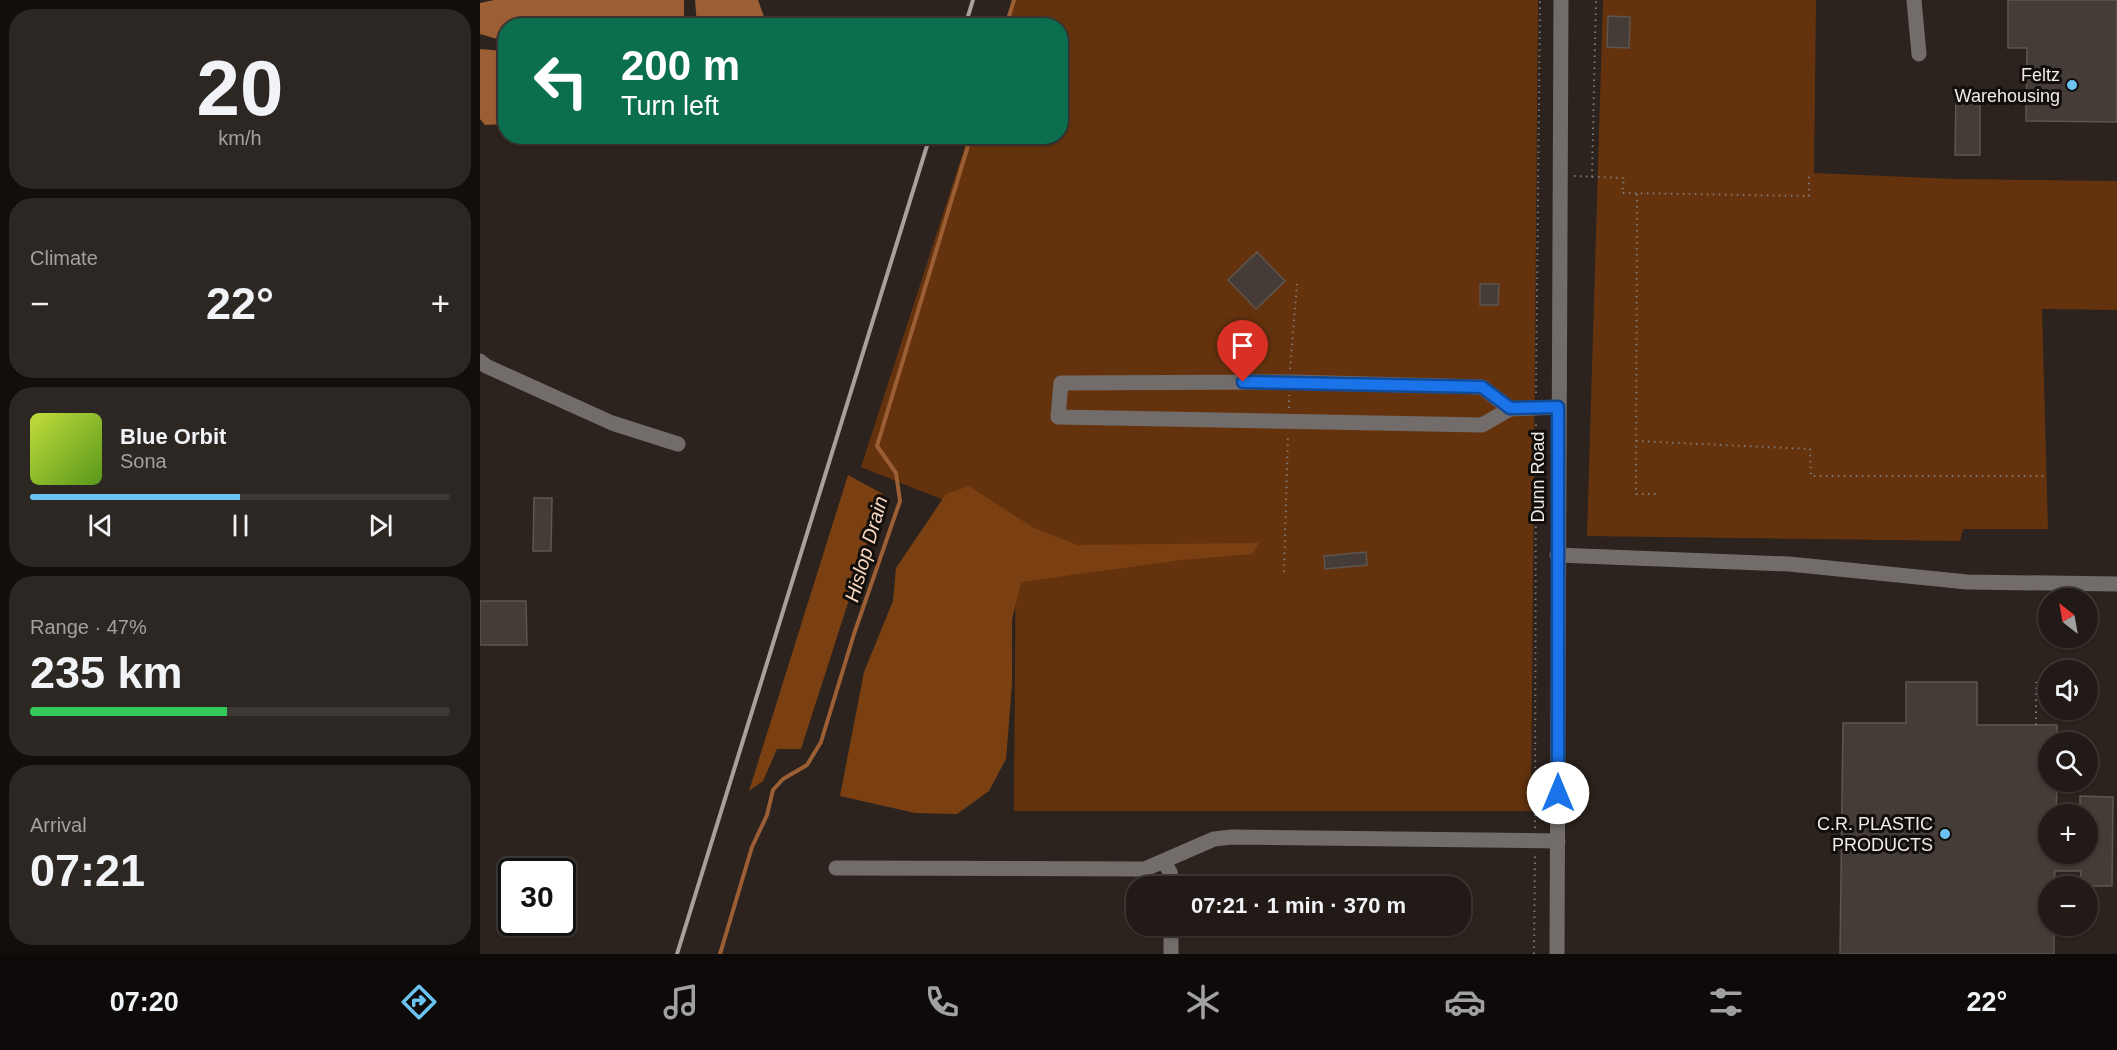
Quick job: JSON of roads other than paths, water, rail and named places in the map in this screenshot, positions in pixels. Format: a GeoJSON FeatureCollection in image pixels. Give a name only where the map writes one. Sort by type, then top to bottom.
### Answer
{"type":"FeatureCollection","features":[{"type":"Feature","properties":{"kind":"street","name":"Dunn Road"},"geometry":{"type":"LineString","coordinates":[[1557,954],[1561,0]]}},
{"type":"Feature","properties":{"kind":"street"},"geometry":{"type":"LineString","coordinates":[[1914,0],[1919,54]]}},
{"type":"Feature","properties":{"kind":"street"},"geometry":{"type":"LineString","coordinates":[[480,361],[486,366],[612,423],[678,444]]}},
{"type":"Feature","properties":{"kind":"street"},"geometry":{"type":"LineString","coordinates":[[1510,408],[1482,387],[1289,382],[1061,383],[1058,417],[1482,425],[1510,408],[1558,407]]}},
{"type":"Feature","properties":{"kind":"street"},"geometry":{"type":"LineString","coordinates":[[1557,555],[1789,564],[1967,582],[2117,584]]}},
{"type":"Feature","properties":{"kind":"street"},"geometry":{"type":"LineString","coordinates":[[836,868],[1145,869],[1214,839],[1232,837],[1558,841]]}},
{"type":"Feature","properties":{"kind":"street"},"geometry":{"type":"LineString","coordinates":[[1164,862],[1171,876]]}},
{"type":"Feature","properties":{"kind":"street"},"geometry":{"type":"LineString","coordinates":[[1171,936],[1171,954]]}},
{"type":"Feature","properties":{"kind":"waterway","name":"Hislop Drain"},"geometry":{"type":"LineString","coordinates":[[1008,18],[1014,0]]}},
{"type":"Feature","properties":{"kind":"waterway","name":"Hislop Drain"},"geometry":{"type":"LineString","coordinates":[[720,954],[752,847],[767,815],[773,790],[783,779],[807,765],[821,742],[854,634],[900,501],[896,473],[877,446],[969,144]]}},
{"type":"Feature","properties":{"kind":"railway"},"geometry":{"type":"LineString","coordinates":[[967,18],[973,0]]}},
{"type":"Feature","properties":{"kind":"railway"},"geometry":{"type":"LineString","coordinates":[[677,954],[928,144]]}},
{"type":"Feature","properties":{"kind":"place","name":"Feltz Warehousing"},"geometry":{"type":"Point","coordinates":[2072,85]}},
{"type":"Feature","properties":{"kind":"place","name":"C.R. PLASTIC PRODUCTS"},"geometry":{"type":"Point","coordinates":[1945,834]}}]}
